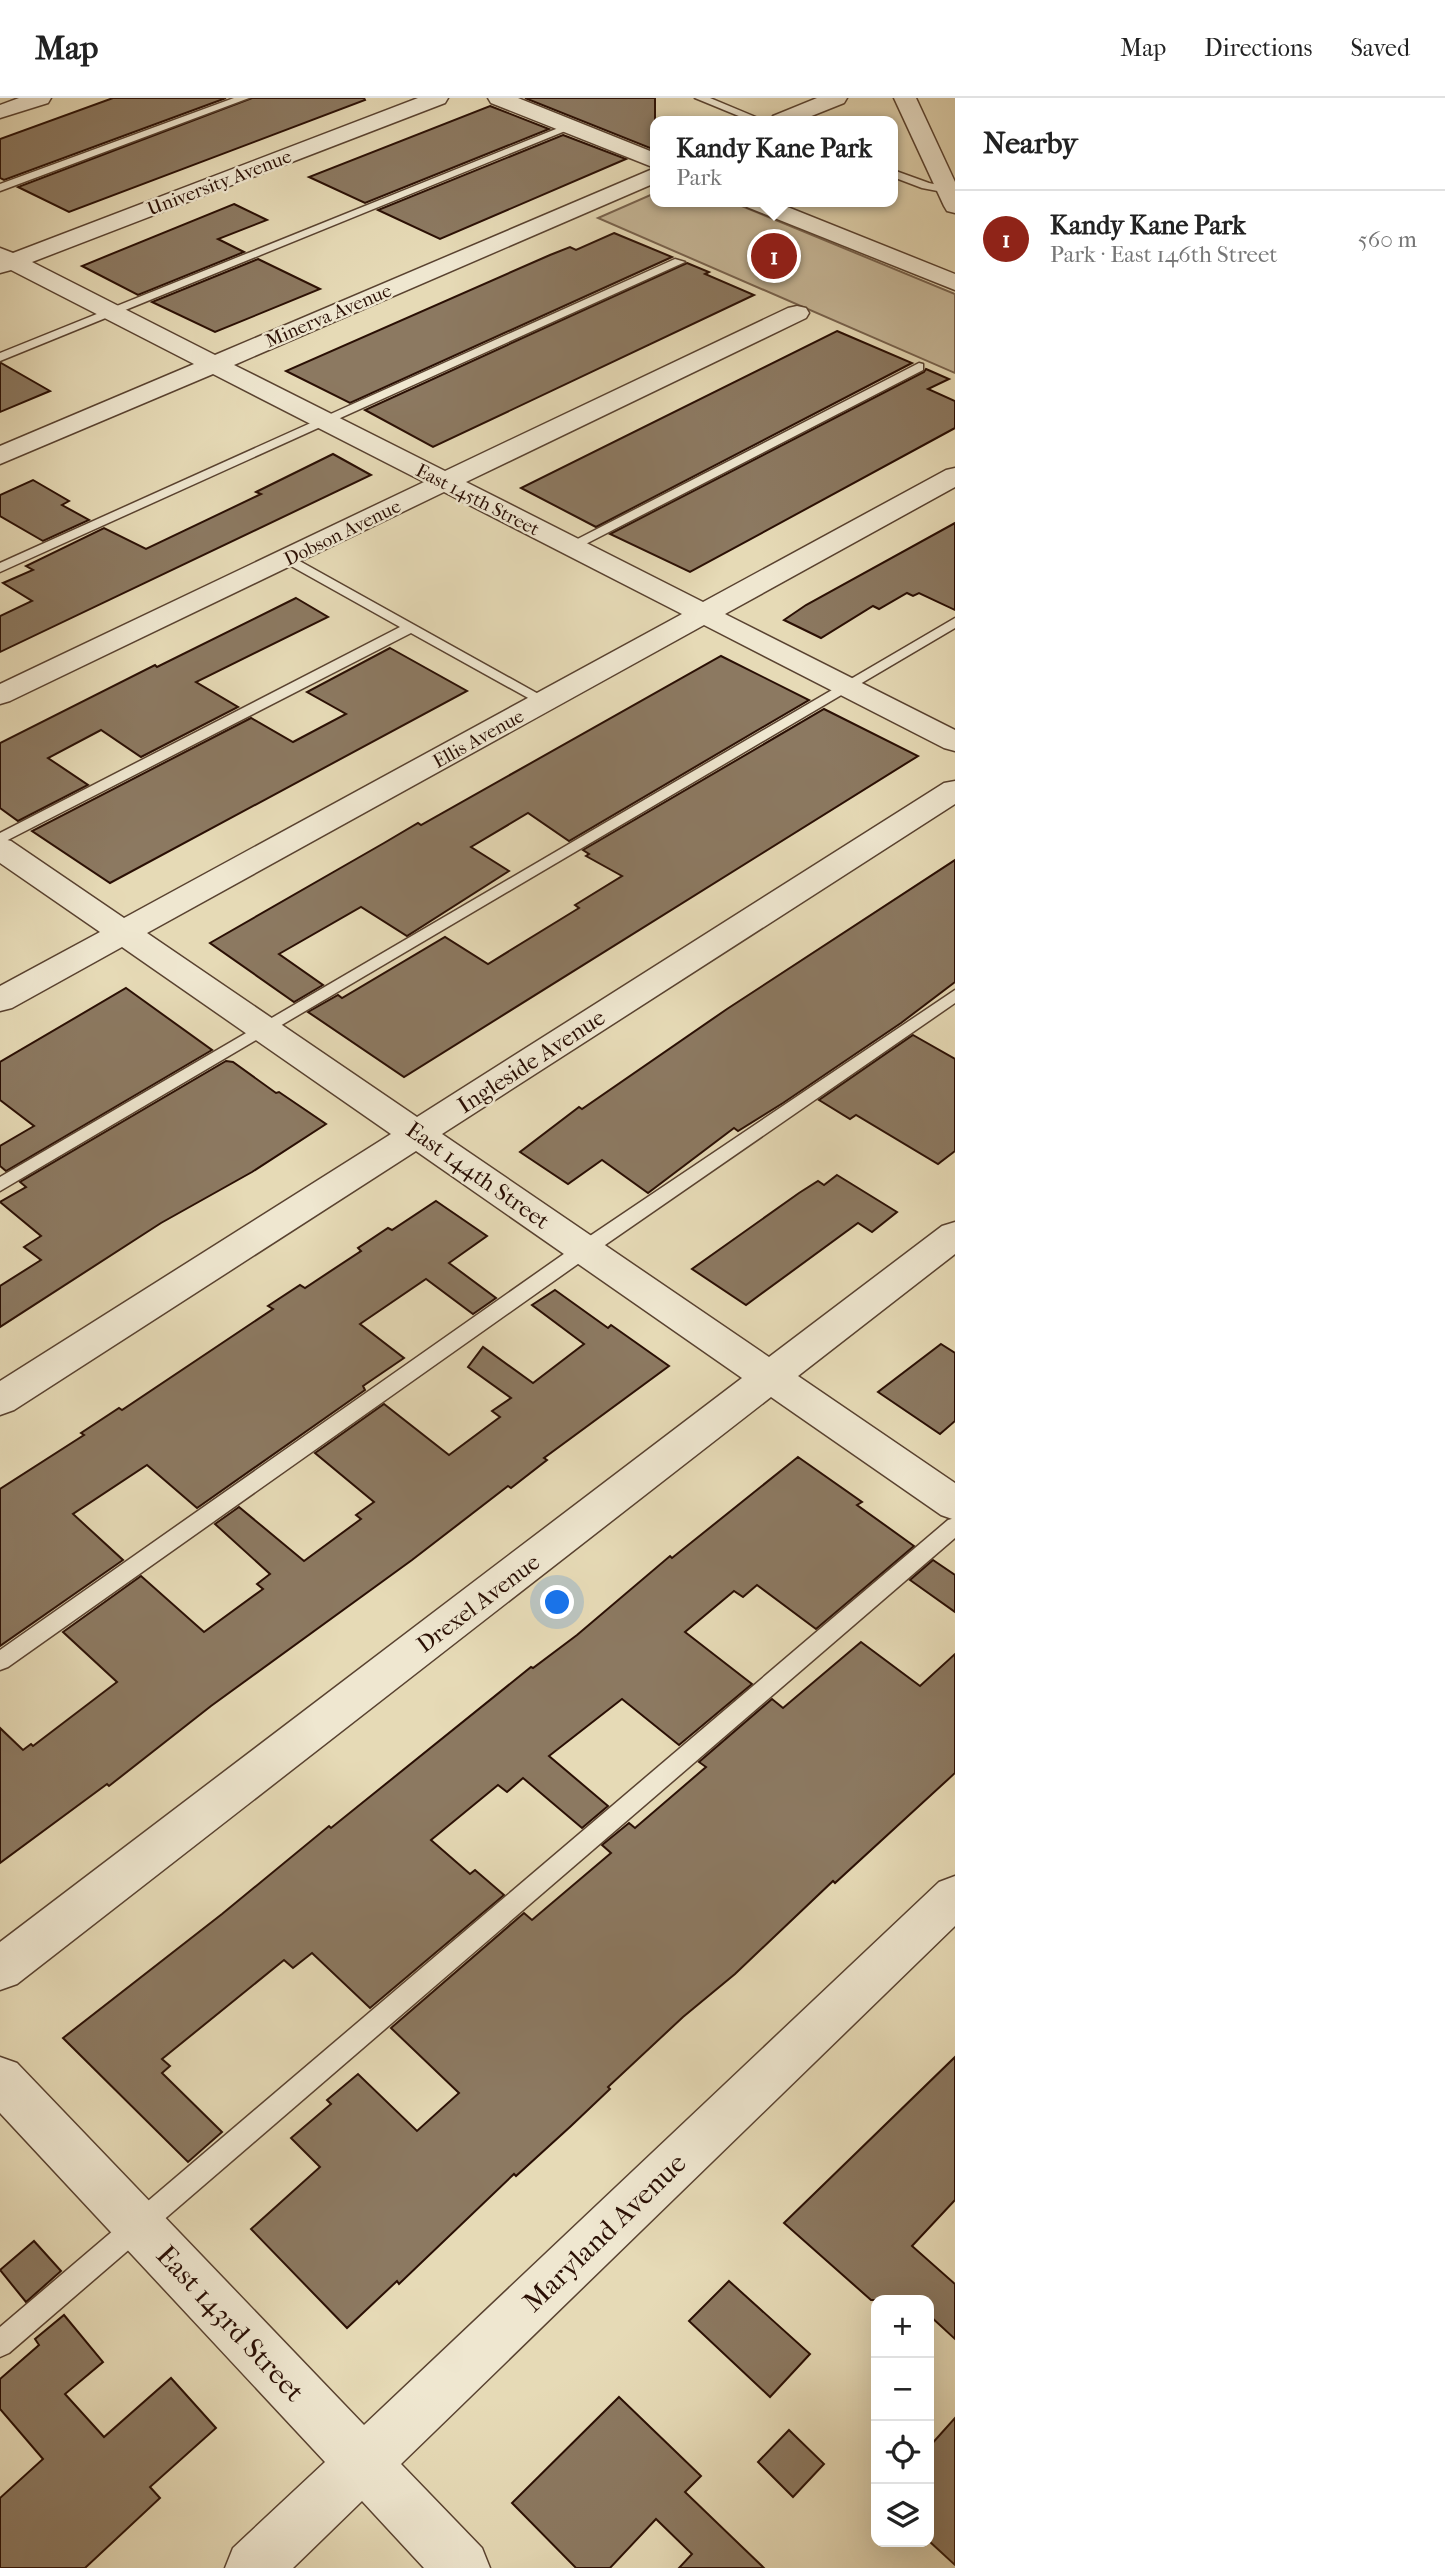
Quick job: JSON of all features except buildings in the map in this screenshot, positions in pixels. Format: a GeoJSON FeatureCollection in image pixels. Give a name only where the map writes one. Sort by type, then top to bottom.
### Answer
{"type":"FeatureCollection","features":[{"type":"Feature","properties":{"kind":"street"},"geometry":{"type":"LineString","coordinates":[[0,112],[40,98]]}},
{"type":"Feature","properties":{"kind":"street","name":"University Avenue"},"geometry":{"type":"LineString","coordinates":[[4,261],[437,98]]}},
{"type":"Feature","properties":{"kind":"street"},"geometry":{"type":"LineString","coordinates":[[499,98],[650,159]]}},
{"type":"Feature","properties":{"kind":"street"},"geometry":{"type":"LineString","coordinates":[[793,116],[836,98]]}},
{"type":"Feature","properties":{"kind":"street"},"geometry":{"type":"LineString","coordinates":[[905,98],[951,198]]}},
{"type":"Feature","properties":{"kind":"street","name":"Minerva Avenue"},"geometry":{"type":"LineString","coordinates":[[0,456],[650,177]]}},
{"type":"Feature","properties":{"kind":"street"},"geometry":{"type":"LineString","coordinates":[[768,207],[955,282]]}},
{"type":"Feature","properties":{"kind":"street","name":"East 145th Street"},"geometry":{"type":"LineString","coordinates":[[4,261],[214,364],[955,742]]}},
{"type":"Feature","properties":{"kind":"street","name":"Dobson Avenue"},"geometry":{"type":"LineString","coordinates":[[0,695],[797,313]]}},
{"type":"Feature","properties":{"kind":"street","name":"Ellis Avenue"},"geometry":{"type":"LineString","coordinates":[[0,1000],[955,476]]}},
{"type":"Feature","properties":{"kind":"street","name":"Ingleside Avenue"},"geometry":{"type":"LineString","coordinates":[[0,1400],[955,790]]}},
{"type":"Feature","properties":{"kind":"street","name":"East 144th Street"},"geometry":{"type":"LineString","coordinates":[[0,848],[955,1504]]}},
{"type":"Feature","properties":{"kind":"street","name":"Drexel Avenue"},"geometry":{"type":"LineString","coordinates":[[0,1969],[955,1236]]}},
{"type":"Feature","properties":{"kind":"street","name":"Maryland Avenue"},"geometry":{"type":"LineString","coordinates":[[253,2568],[955,1896]]}},
{"type":"Feature","properties":{"kind":"street","name":"East 143rd Street"},"geometry":{"type":"LineString","coordinates":[[0,2078],[462,2568]]}},
{"type":"Feature","properties":{"kind":"lane"},"geometry":{"type":"LineString","coordinates":[[0,188],[244,98]]}},
{"type":"Feature","properties":{"kind":"lane"},"geometry":{"type":"LineString","coordinates":[[700,98],[747,116]]}},
{"type":"Feature","properties":{"kind":"lane"},"geometry":{"type":"LineString","coordinates":[[0,357],[570,127]]}},
{"type":"Feature","properties":{"kind":"lane"},"geometry":{"type":"LineString","coordinates":[[898,175],[951,198]]}},
{"type":"Feature","properties":{"kind":"lane"},"geometry":{"type":"LineString","coordinates":[[0,568],[679,262]]}},
{"type":"Feature","properties":{"kind":"lane"},"geometry":{"type":"LineString","coordinates":[[571,546],[919,367]]}},
{"type":"Feature","properties":{"kind":"lane"},"geometry":{"type":"LineString","coordinates":[[287,558],[544,701]]}},
{"type":"Feature","properties":{"kind":"lane"},"geometry":{"type":"LineString","coordinates":[[0,1185],[955,622]]}},
{"type":"Feature","properties":{"kind":"lane"},"geometry":{"type":"LineString","coordinates":[[0,839],[411,627]]}},
{"type":"Feature","properties":{"kind":"lane"},"geometry":{"type":"LineString","coordinates":[[0,1661],[584,1249],[955,995]]}},
{"type":"Feature","properties":{"kind":"lane"},"geometry":{"type":"LineString","coordinates":[[0,2344],[955,1526]]}},
{"type":"Feature","properties":{"kind":"shaded area"},"geometry":{"type":"Polygon","coordinates":[[[650,195],[650,207],[744,207],[955,294],[955,373],[598,218],[650,195]]]}},
{"type":"Feature","properties":{"kind":"place","name":"Kandy Kane Park"},"geometry":{"type":"Point","coordinates":[774,256]}}]}
